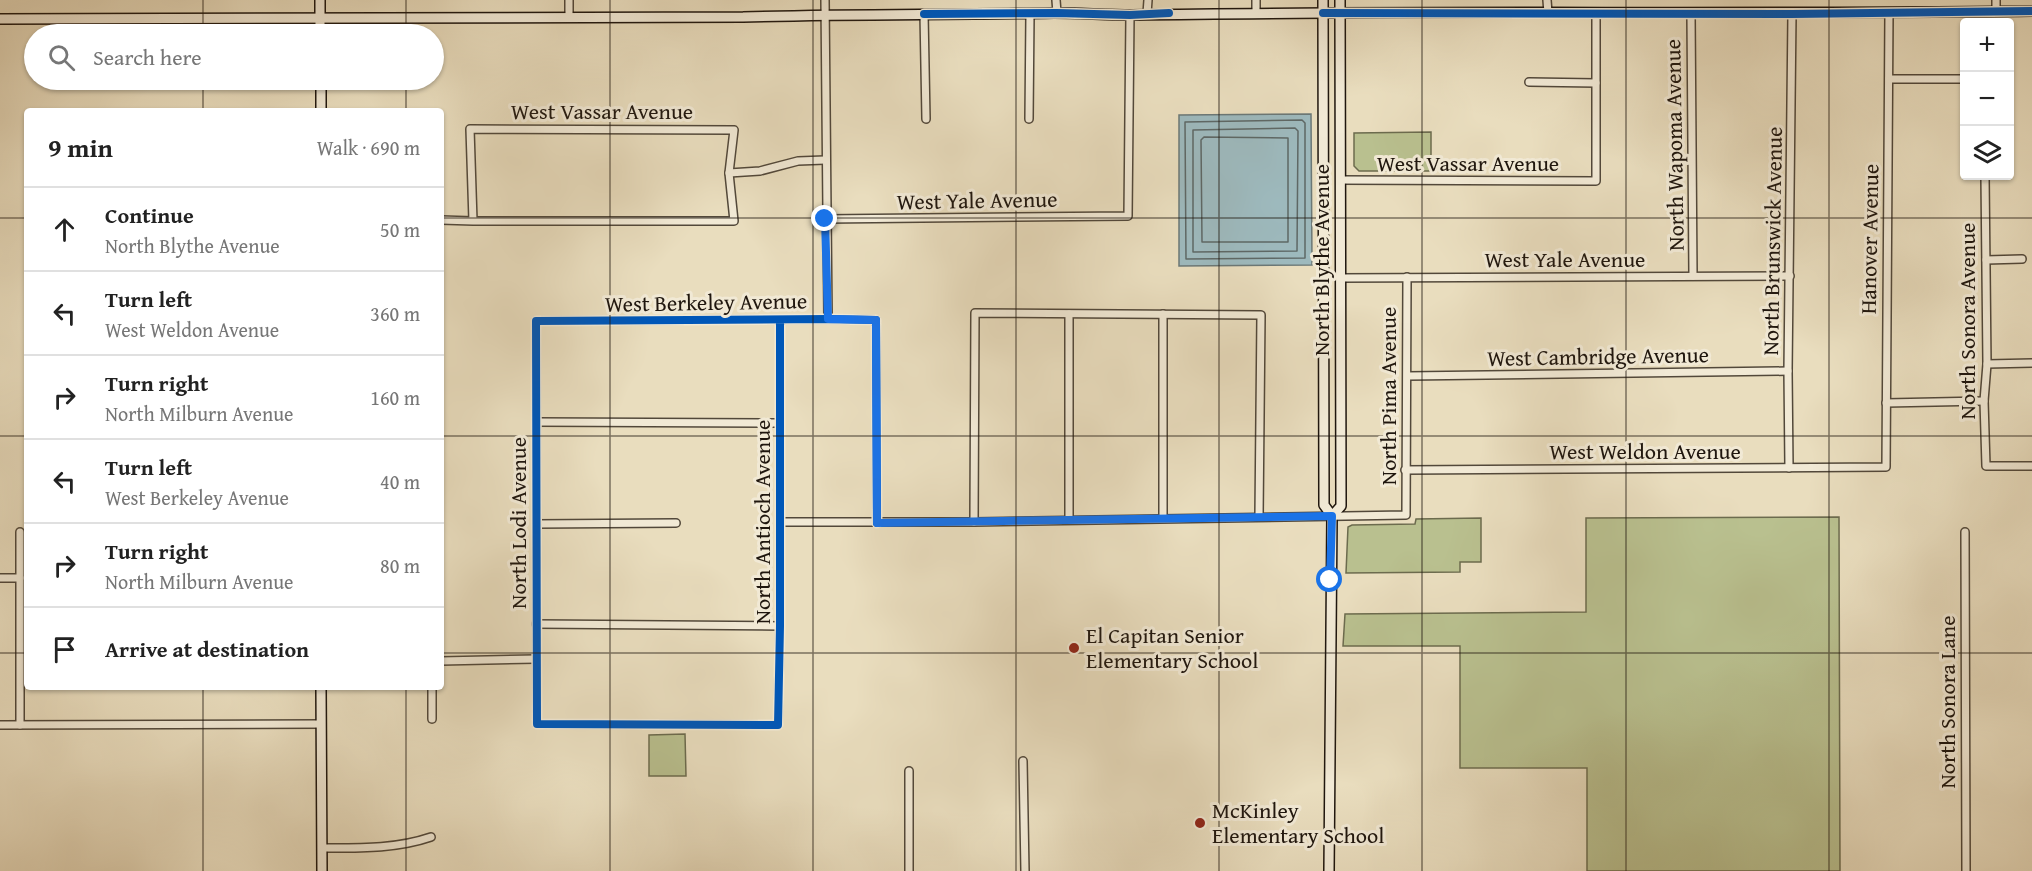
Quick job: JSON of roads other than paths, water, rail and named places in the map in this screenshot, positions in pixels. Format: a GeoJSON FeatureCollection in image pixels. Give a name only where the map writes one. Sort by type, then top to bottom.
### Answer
{"type":"FeatureCollection","features":[{"type":"Feature","properties":{"kind":"main road"},"geometry":{"type":"LineString","coordinates":[[320,0],[320,24]]}},
{"type":"Feature","properties":{"kind":"main road","name":"North Blythe Avenue"},"geometry":{"type":"LineString","coordinates":[[1323,0],[1324,505],[1332,516],[1329,871]]}},
{"type":"Feature","properties":{"kind":"main road","name":"North Blythe Avenue"},"geometry":{"type":"LineString","coordinates":[[1332,516],[1341,506],[1340,0]]}},
{"type":"Feature","properties":{"kind":"main road"},"geometry":{"type":"LineString","coordinates":[[0,19],[743,17],[825,14],[1056,13],[1130,15],[1596,12],[1792,14],[2032,10]]}},
{"type":"Feature","properties":{"kind":"main road"},"geometry":{"type":"LineString","coordinates":[[321,90],[321,108]]}},
{"type":"Feature","properties":{"kind":"main road"},"geometry":{"type":"LineString","coordinates":[[321,690],[322,871]]}},
{"type":"Feature","properties":{"kind":"street"},"geometry":{"type":"LineString","coordinates":[[569,0],[569,17]]}},
{"type":"Feature","properties":{"kind":"street"},"geometry":{"type":"LineString","coordinates":[[825,0],[825,219],[828,319]]}},
{"type":"Feature","properties":{"kind":"street"},"geometry":{"type":"LineString","coordinates":[[1056,0],[1056,13]]}},
{"type":"Feature","properties":{"kind":"street"},"geometry":{"type":"LineString","coordinates":[[1147,14],[1148,0]]}},
{"type":"Feature","properties":{"kind":"street"},"geometry":{"type":"LineString","coordinates":[[1256,0],[1256,14]]}},
{"type":"Feature","properties":{"kind":"street"},"geometry":{"type":"LineString","coordinates":[[1547,0],[1548,13]]}},
{"type":"Feature","properties":{"kind":"street"},"geometry":{"type":"LineString","coordinates":[[1996,0],[1996,11]]}},
{"type":"Feature","properties":{"kind":"street"},"geometry":{"type":"LineString","coordinates":[[1529,82],[1596,83],[1596,12]]}},
{"type":"Feature","properties":{"kind":"street","name":"Hanover Avenue"},"geometry":{"type":"LineString","coordinates":[[1886,466],[1889,12]]}},
{"type":"Feature","properties":{"kind":"street"},"geometry":{"type":"LineString","coordinates":[[924,14],[926,119]]}},
{"type":"Feature","properties":{"kind":"street"},"geometry":{"type":"LineString","coordinates":[[1029,119],[1030,14]]}},
{"type":"Feature","properties":{"kind":"street","name":"North Wapoma Avenue"},"geometry":{"type":"LineString","coordinates":[[1691,14],[1693,276]]}},
{"type":"Feature","properties":{"kind":"street","name":"North Brunswick Avenue"},"geometry":{"type":"LineString","coordinates":[[1789,468],[1792,14]]}},
{"type":"Feature","properties":{"kind":"street","name":"West Yale Avenue"},"geometry":{"type":"LineString","coordinates":[[825,219],[1128,216],[1130,15]]}},
{"type":"Feature","properties":{"kind":"street"},"geometry":{"type":"LineString","coordinates":[[1889,79],[1960,79]]}},
{"type":"Feature","properties":{"kind":"street","name":"West Vassar Avenue"},"geometry":{"type":"LineString","coordinates":[[1340,180],[1596,181],[1596,83]]}},
{"type":"Feature","properties":{"kind":"street","name":"West Vassar Avenue"},"geometry":{"type":"LineString","coordinates":[[473,221],[470,129],[734,130],[729,173]]}},
{"type":"Feature","properties":{"kind":"street"},"geometry":{"type":"LineString","coordinates":[[444,220],[734,221],[729,173],[760,171],[798,161],[825,160]]}},
{"type":"Feature","properties":{"kind":"street","name":"North Sonora Avenue"},"geometry":{"type":"LineString","coordinates":[[1985,180],[1986,466],[2032,466]]}},
{"type":"Feature","properties":{"kind":"street"},"geometry":{"type":"LineString","coordinates":[[1986,260],[2022,259]]}},
{"type":"Feature","properties":{"kind":"street","name":"West Yale Avenue"},"geometry":{"type":"LineString","coordinates":[[1340,278],[1790,276]]}},
{"type":"Feature","properties":{"kind":"street","name":"North Pima Avenue"},"geometry":{"type":"LineString","coordinates":[[1332,516],[1406,515],[1407,277]]}},
{"type":"Feature","properties":{"kind":"street"},"geometry":{"type":"LineString","coordinates":[[974,522],[975,313],[1261,315],[1259,517]]}},
{"type":"Feature","properties":{"kind":"street"},"geometry":{"type":"LineString","coordinates":[[1069,314],[1069,520]]}},
{"type":"Feature","properties":{"kind":"street"},"geometry":{"type":"LineString","coordinates":[[1163,314],[1163,517]]}},
{"type":"Feature","properties":{"kind":"street","name":"North Antioch Avenue"},"geometry":{"type":"LineString","coordinates":[[537,724],[778,725],[780,320]]}},
{"type":"Feature","properties":{"kind":"street","name":"West Berkeley Avenue"},"geometry":{"type":"LineString","coordinates":[[536,321],[876,320],[877,523]]}},
{"type":"Feature","properties":{"kind":"street","name":"North Lodi Avenue"},"geometry":{"type":"LineString","coordinates":[[536,321],[537,724]]}},
{"type":"Feature","properties":{"kind":"street"},"geometry":{"type":"LineString","coordinates":[[1987,364],[2032,363]]}},
{"type":"Feature","properties":{"kind":"street","name":"West Cambridge Avenue"},"geometry":{"type":"LineString","coordinates":[[1408,376],[1788,371]]}},
{"type":"Feature","properties":{"kind":"street"},"geometry":{"type":"LineString","coordinates":[[1886,403],[1984,401]]}},
{"type":"Feature","properties":{"kind":"street"},"geometry":{"type":"LineString","coordinates":[[536,422],[780,423]]}},
{"type":"Feature","properties":{"kind":"street","name":"West Weldon Avenue"},"geometry":{"type":"LineString","coordinates":[[1405,470],[1886,466]]}},
{"type":"Feature","properties":{"kind":"street"},"geometry":{"type":"LineString","coordinates":[[780,522],[974,522],[1163,517],[1332,516]]}},
{"type":"Feature","properties":{"kind":"street"},"geometry":{"type":"LineString","coordinates":[[536,524],[676,523]]}},
{"type":"Feature","properties":{"kind":"street"},"geometry":{"type":"LineString","coordinates":[[20,532],[20,725]]}},
{"type":"Feature","properties":{"kind":"street","name":"North Sonora Lane"},"geometry":{"type":"LineString","coordinates":[[1965,532],[1966,871]]}},
{"type":"Feature","properties":{"kind":"street"},"geometry":{"type":"LineString","coordinates":[[0,578],[20,578]]}},
{"type":"Feature","properties":{"kind":"street"},"geometry":{"type":"LineString","coordinates":[[536,624],[780,626]]}},
{"type":"Feature","properties":{"kind":"street"},"geometry":{"type":"LineString","coordinates":[[444,661],[536,659]]}},
{"type":"Feature","properties":{"kind":"street"},"geometry":{"type":"LineString","coordinates":[[432,690],[432,719]]}},
{"type":"Feature","properties":{"kind":"street"},"geometry":{"type":"LineString","coordinates":[[0,725],[321,724]]}},
{"type":"Feature","properties":{"kind":"street"},"geometry":{"type":"LineString","coordinates":[[1023,760],[1024,871]]}},
{"type":"Feature","properties":{"kind":"street"},"geometry":{"type":"LineString","coordinates":[[909,771],[909,871]]}},
{"type":"Feature","properties":{"kind":"street"},"geometry":{"type":"LineString","coordinates":[[322,848],[379,847],[431,837]]}},
{"type":"Feature","properties":{"kind":"water"},"geometry":{"type":"Polygon","coordinates":[[[1311,114],[1312,265],[1179,266],[1179,115],[1311,114]]]}},
{"type":"Feature","properties":{"kind":"place","name":"El Capitan Senior Elementary School"},"geometry":{"type":"Point","coordinates":[1074,648]}},
{"type":"Feature","properties":{"kind":"place","name":"McKinley Elementary School"},"geometry":{"type":"Point","coordinates":[1200,823]}}]}
